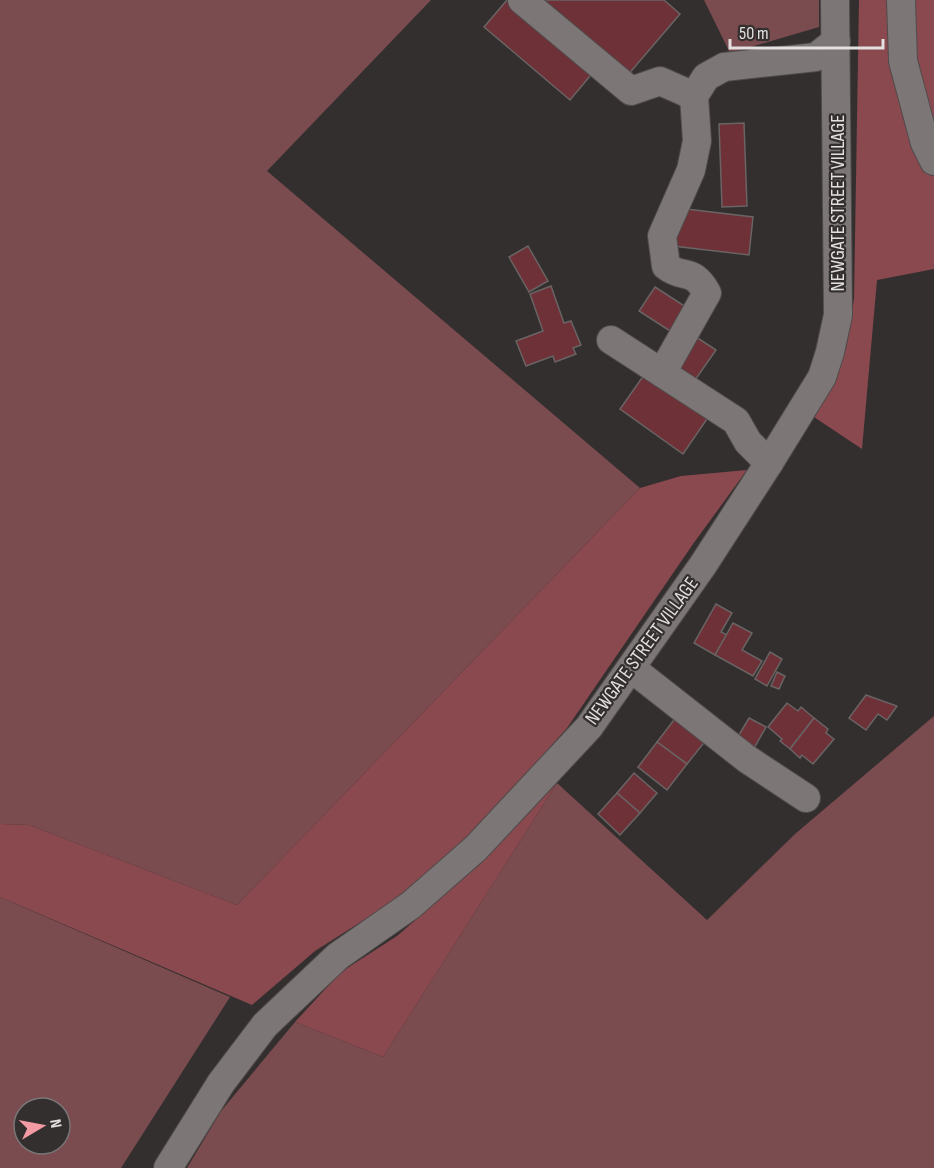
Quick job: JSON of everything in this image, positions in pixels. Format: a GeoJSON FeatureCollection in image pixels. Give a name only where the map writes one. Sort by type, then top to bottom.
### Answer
{"type":"FeatureCollection","features":[{"type":"Feature","properties":{"kind":"street"},"geometry":{"type":"LineString","coordinates":[[522,0],[631,91],[660,81],[694,96]]}},
{"type":"Feature","properties":{"kind":"street","name":"NEWGATE STREET VILLAGE"},"geometry":{"type":"LineString","coordinates":[[168,1168],[221,1083],[265,1025],[338,956],[411,905],[476,848],[589,727],[703,566],[822,378],[838,315],[835,0]]}},
{"type":"Feature","properties":{"kind":"street"},"geometry":{"type":"LineString","coordinates":[[901,0],[903,61],[925,143],[934,161]]}},
{"type":"Feature","properties":{"kind":"street"},"geometry":{"type":"LineString","coordinates":[[662,373],[707,293],[701,283],[688,273],[674,273],[666,266],[662,236],[691,170],[697,141],[694,96],[706,77],[724,67],[816,57],[836,41]]}},
{"type":"Feature","properties":{"kind":"street"},"geometry":{"type":"LineString","coordinates":[[611,340],[736,421],[748,442],[770,463]]}},
{"type":"Feature","properties":{"kind":"street"},"geometry":{"type":"LineString","coordinates":[[632,668],[747,759],[806,798]]}},
{"type":"Feature","properties":{"kind":"shaded area"},"geometry":{"type":"Polygon","coordinates":[[[0,0],[431,0],[267,171],[640,488],[237,905],[29,825],[0,824],[0,0]]]}},
{"type":"Feature","properties":{"kind":"shaded area"},"geometry":{"type":"Polygon","coordinates":[[[704,0],[819,0],[819,27],[730,53],[704,0]]]}},
{"type":"Feature","properties":{"kind":"shaded area"},"geometry":{"type":"Polygon","coordinates":[[[859,0],[934,0],[934,269],[877,280],[862,449],[814,417],[846,349],[854,299],[859,0]]]}},
{"type":"Feature","properties":{"kind":"shaded area"},"geometry":{"type":"Polygon","coordinates":[[[747,470],[693,544],[567,728],[471,836],[397,899],[315,951],[252,1005],[0,897],[0,824],[29,825],[237,905],[640,488],[681,476],[747,470]]]}},
{"type":"Feature","properties":{"kind":"shaded area"},"geometry":{"type":"Polygon","coordinates":[[[934,716],[934,1168],[187,1168],[221,1111],[295,1022],[383,1057],[557,783],[707,920],[795,834],[934,716]]]}},
{"type":"Feature","properties":{"kind":"shaded area"},"geometry":{"type":"Polygon","coordinates":[[[557,783],[383,1057],[295,1022],[341,972],[397,936],[480,864],[557,783]]]}},
{"type":"Feature","properties":{"kind":"shaded area"},"geometry":{"type":"Polygon","coordinates":[[[0,897],[230,997],[121,1168],[0,1168],[0,897]]]}},
{"type":"Feature","properties":{"kind":"building"},"geometry":{"type":"Polygon","coordinates":[[[507,0],[513,0],[595,70],[570,100],[484,27],[507,0]]]}},
{"type":"Feature","properties":{"kind":"building"},"geometry":{"type":"Polygon","coordinates":[[[538,0],[664,0],[680,14],[627,76],[538,0]]]}},
{"type":"Feature","properties":{"kind":"building"},"geometry":{"type":"Polygon","coordinates":[[[744,123],[747,206],[722,207],[719,124],[744,123]]]}},
{"type":"Feature","properties":{"kind":"building"},"geometry":{"type":"Polygon","coordinates":[[[678,208],[753,217],[749,255],[673,246],[678,208]]]}},
{"type":"Feature","properties":{"kind":"building"},"geometry":{"type":"Polygon","coordinates":[[[528,246],[548,281],[529,292],[509,257],[528,246]]]}},
{"type":"Feature","properties":{"kind":"building"},"geometry":{"type":"Polygon","coordinates":[[[551,286],[564,323],[571,321],[581,345],[573,348],[576,354],[555,362],[553,356],[526,366],[516,341],[543,331],[530,294],[551,286]]]}},
{"type":"Feature","properties":{"kind":"building"},"geometry":{"type":"Polygon","coordinates":[[[655,287],[686,307],[670,331],[639,311],[655,287]]]}},
{"type":"Feature","properties":{"kind":"building"},"geometry":{"type":"Polygon","coordinates":[[[690,333],[716,350],[693,383],[668,366],[690,333]]]}},
{"type":"Feature","properties":{"kind":"building"},"geometry":{"type":"Polygon","coordinates":[[[644,375],[707,419],[683,454],[620,409],[644,375]]]}},
{"type":"Feature","properties":{"kind":"building"},"geometry":{"type":"Polygon","coordinates":[[[716,604],[732,613],[721,632],[727,635],[715,655],[694,643],[716,604]]]}},
{"type":"Feature","properties":{"kind":"building"},"geometry":{"type":"Polygon","coordinates":[[[733,623],[752,633],[742,650],[762,661],[753,676],[715,655],[733,623]]]}},
{"type":"Feature","properties":{"kind":"building"},"geometry":{"type":"Polygon","coordinates":[[[770,652],[782,659],[767,686],[755,679],[770,652]]]}},
{"type":"Feature","properties":{"kind":"building"},"geometry":{"type":"Polygon","coordinates":[[[777,672],[785,676],[779,689],[771,686],[777,672]]]}},
{"type":"Feature","properties":{"kind":"building"},"geometry":{"type":"Polygon","coordinates":[[[866,695],[897,706],[887,720],[878,714],[866,730],[849,718],[866,695]]]}},
{"type":"Feature","properties":{"kind":"building"},"geometry":{"type":"Polygon","coordinates":[[[787,703],[798,711],[801,707],[814,718],[790,749],[768,727],[787,703]]]}},
{"type":"Feature","properties":{"kind":"building"},"geometry":{"type":"Polygon","coordinates":[[[677,716],[707,739],[687,764],[657,742],[677,716]]]}},
{"type":"Feature","properties":{"kind":"building"},"geometry":{"type":"Polygon","coordinates":[[[749,718],[766,727],[753,750],[736,740],[749,718]]]}},
{"type":"Feature","properties":{"kind":"building"},"geometry":{"type":"Polygon","coordinates":[[[814,718],[828,729],[826,733],[834,739],[813,764],[802,755],[800,758],[790,749],[814,718]]]}},
{"type":"Feature","properties":{"kind":"building"},"geometry":{"type":"Polygon","coordinates":[[[657,742],[687,764],[667,790],[638,767],[657,742]]]}},
{"type":"Feature","properties":{"kind":"building"},"geometry":{"type":"Polygon","coordinates":[[[634,773],[657,793],[640,813],[617,793],[634,773]]]}},
{"type":"Feature","properties":{"kind":"building"},"geometry":{"type":"Polygon","coordinates":[[[617,793],[640,813],[620,835],[598,814],[617,793]]]}}]}
